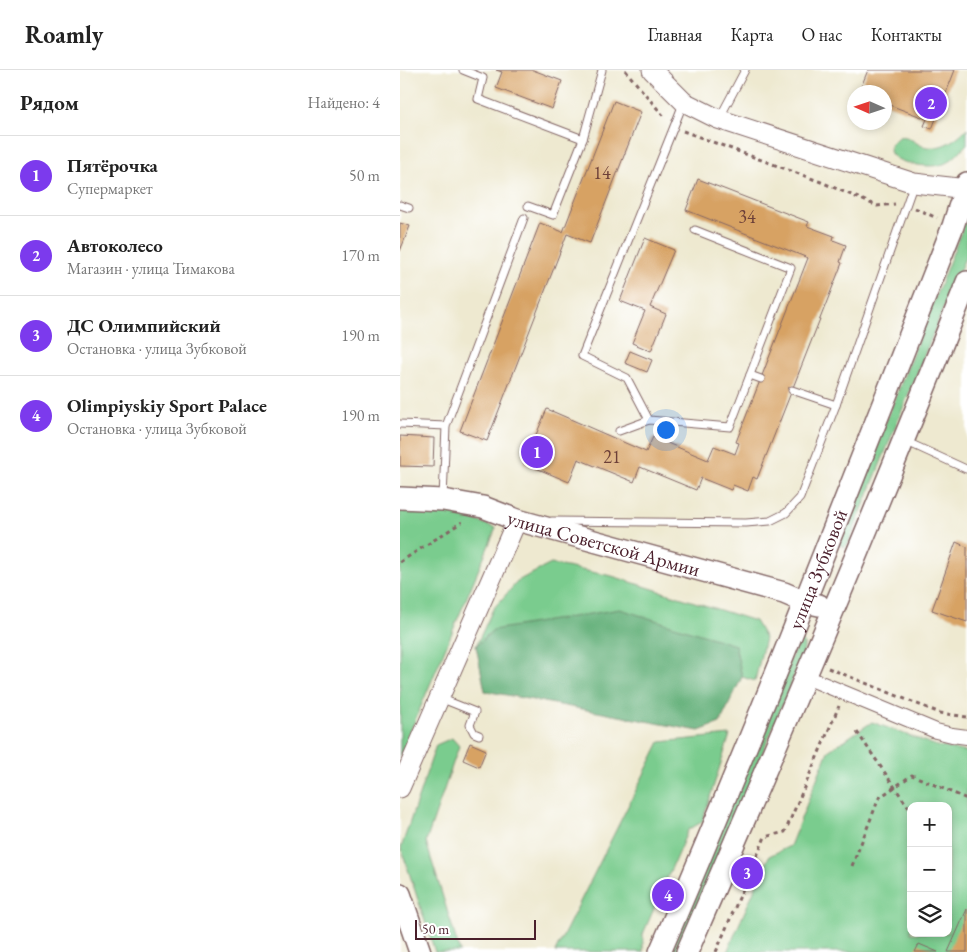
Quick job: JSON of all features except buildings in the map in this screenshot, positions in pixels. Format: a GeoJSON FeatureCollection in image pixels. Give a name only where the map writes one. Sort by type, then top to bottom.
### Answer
{"type":"FeatureCollection","features":[{"type":"Feature","properties":{"kind":"main road","name":"улица Зубковой"},"geometry":{"type":"LineString","coordinates":[[660,952],[711,834],[805,602],[953,226],[966,186]]}},
{"type":"Feature","properties":{"kind":"main road","name":"улица Зубковой"},"geometry":{"type":"LineString","coordinates":[[687,952],[806,677],[967,282]]}},
{"type":"Feature","properties":{"kind":"main road","name":"улица Советской Армии"},"geometry":{"type":"LineString","coordinates":[[400,498],[443,500],[483,508],[517,520],[784,593],[805,602],[833,608]]}},
{"type":"Feature","properties":{"kind":"main road"},"geometry":{"type":"LineString","coordinates":[[400,894],[420,952]]}},
{"type":"Feature","properties":{"kind":"street"},"geometry":{"type":"LineString","coordinates":[[652,70],[684,102],[718,119],[914,183],[966,186]]}},
{"type":"Feature","properties":{"kind":"street"},"geometry":{"type":"LineString","coordinates":[[400,788],[517,520]]}},
{"type":"Feature","properties":{"kind":"street"},"geometry":{"type":"LineString","coordinates":[[806,677],[936,731],[967,736]]}},
{"type":"Feature","properties":{"kind":"lane"},"geometry":{"type":"LineString","coordinates":[[463,70],[484,78],[478,99],[582,139]]}},
{"type":"Feature","properties":{"kind":"lane"},"geometry":{"type":"LineString","coordinates":[[528,206],[553,215],[582,139],[602,70]]}},
{"type":"Feature","properties":{"kind":"lane"},"geometry":{"type":"LineString","coordinates":[[718,119],[745,70]]}},
{"type":"Feature","properties":{"kind":"lane"},"geometry":{"type":"LineString","coordinates":[[649,420],[627,378],[582,356],[684,102]]}},
{"type":"Feature","properties":{"kind":"lane"},"geometry":{"type":"LineString","coordinates":[[517,520],[746,524],[770,521],[786,513],[800,498],[836,405],[914,183]]}},
{"type":"Feature","properties":{"kind":"lane"},"geometry":{"type":"LineString","coordinates":[[400,205],[409,208]]}},
{"type":"Feature","properties":{"kind":"lane"},"geometry":{"type":"LineString","coordinates":[[443,500],[446,426],[524,218]]}},
{"type":"Feature","properties":{"kind":"lane"},"geometry":{"type":"LineString","coordinates":[[619,431],[649,420],[730,427],[791,268],[695,230]]}},
{"type":"Feature","properties":{"kind":"lane"},"geometry":{"type":"LineString","coordinates":[[750,375],[761,379]]}},
{"type":"Feature","properties":{"kind":"lane"},"geometry":{"type":"LineString","coordinates":[[792,390],[836,405]]}},
{"type":"Feature","properties":{"kind":"lane"},"geometry":{"type":"LineString","coordinates":[[400,424],[446,426]]}},
{"type":"Feature","properties":{"kind":"lane"},"geometry":{"type":"LineString","coordinates":[[904,440],[911,445],[967,469]]}},
{"type":"Feature","properties":{"kind":"lane"},"geometry":{"type":"LineString","coordinates":[[438,698],[475,712],[470,725],[474,733],[479,735]]}},
{"type":"Feature","properties":{"kind":"path"},"geometry":{"type":"LineString","coordinates":[[625,70],[674,128],[820,182],[877,206],[906,203],[953,226]]}},
{"type":"Feature","properties":{"kind":"path"},"geometry":{"type":"LineString","coordinates":[[400,562],[483,508]]}},
{"type":"Feature","properties":{"kind":"path"},"geometry":{"type":"LineString","coordinates":[[825,667],[940,713],[967,717]]}},
{"type":"Feature","properties":{"kind":"path"},"geometry":{"type":"LineString","coordinates":[[716,952],[765,837],[785,832],[845,693]]}},
{"type":"Feature","properties":{"kind":"path"},"geometry":{"type":"LineString","coordinates":[[857,732],[907,805]]}},
{"type":"Feature","properties":{"kind":"path"},"geometry":{"type":"LineString","coordinates":[[852,866],[880,798],[912,775],[967,799]]}},
{"type":"Feature","properties":{"kind":"green space"},"geometry":{"type":"Polygon","coordinates":[[[967,128],[967,144],[955,157],[944,164],[924,166],[904,162],[891,153],[890,147],[899,137],[906,137],[923,146],[936,147],[958,137],[967,128]]]}},
{"type":"Feature","properties":{"kind":"green space"},"geometry":{"type":"Polygon","coordinates":[[[967,217],[967,254],[951,289],[848,544],[844,547],[840,545],[839,540],[967,217]]]}},
{"type":"Feature","properties":{"kind":"green space"},"geometry":{"type":"Polygon","coordinates":[[[400,507],[448,510],[496,528],[400,756],[400,507]]]}},
{"type":"Feature","properties":{"kind":"green space"},"geometry":{"type":"Polygon","coordinates":[[[551,564],[612,576],[755,621],[765,638],[755,681],[742,677],[735,645],[493,630],[476,646],[493,609],[519,580],[551,564]]]}},
{"type":"Feature","properties":{"kind":"green space"},"geometry":{"type":"Polygon","coordinates":[[[620,609],[735,645],[742,677],[720,723],[699,731],[485,691],[476,646],[493,630],[620,609]]]}},
{"type":"Feature","properties":{"kind":"green space"},"geometry":{"type":"Polygon","coordinates":[[[799,639],[804,643],[803,654],[726,842],[678,952],[668,952],[799,639]]]}},
{"type":"Feature","properties":{"kind":"green space"},"geometry":{"type":"Polygon","coordinates":[[[872,722],[937,746],[967,752],[967,952],[727,952],[769,856],[790,846],[828,751],[872,722]]]}},
{"type":"Feature","properties":{"kind":"green space"},"geometry":{"type":"Polygon","coordinates":[[[730,735],[702,822],[688,830],[643,934],[643,952],[555,952],[660,742],[730,735]]]}},
{"type":"Feature","properties":{"kind":"green space"},"geometry":{"type":"Polygon","coordinates":[[[452,738],[459,746],[426,842],[460,952],[435,952],[401,848],[436,745],[452,738]]]}},
{"type":"Feature","properties":{"kind":"place","name":"Автоколесо"},"geometry":{"type":"Point","coordinates":[931,103]}},
{"type":"Feature","properties":{"kind":"place","name":"Пятёрочка"},"geometry":{"type":"Point","coordinates":[537,452]}},
{"type":"Feature","properties":{"kind":"place","name":"ДС Олимпийский"},"geometry":{"type":"Point","coordinates":[747,873]}},
{"type":"Feature","properties":{"kind":"place","name":"Olimpiyskiy Sport Palace"},"geometry":{"type":"Point","coordinates":[668,895]}}]}
